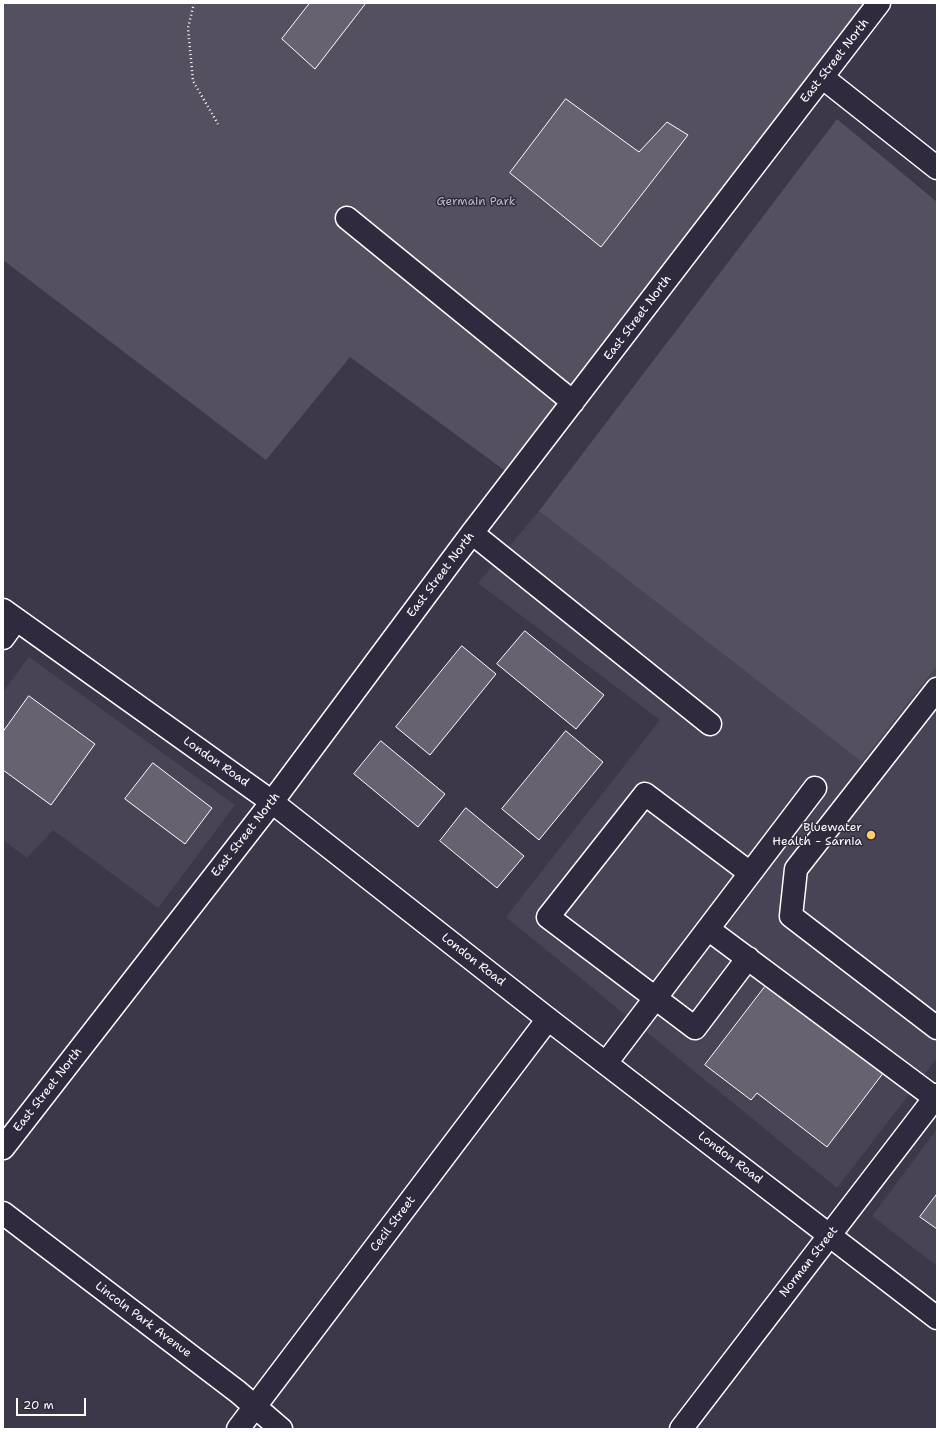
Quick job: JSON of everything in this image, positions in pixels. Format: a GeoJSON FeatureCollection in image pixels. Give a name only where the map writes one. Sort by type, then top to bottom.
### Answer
{"type":"FeatureCollection","features":[{"type":"Feature","properties":{"kind":"street","name":"East Street North"},"geometry":{"type":"LineString","coordinates":[[3,1148],[272,802],[472,533],[879,3]]}},
{"type":"Feature","properties":{"kind":"street"},"geometry":{"type":"LineString","coordinates":[[822,76],[937,168]]}},
{"type":"Feature","properties":{"kind":"street"},"geometry":{"type":"LineString","coordinates":[[347,218],[573,402]]}},
{"type":"Feature","properties":{"kind":"street"},"geometry":{"type":"LineString","coordinates":[[472,533],[710,724]]}},
{"type":"Feature","properties":{"kind":"street"},"geometry":{"type":"LineString","coordinates":[[3,638],[10,615]]}},
{"type":"Feature","properties":{"kind":"street","name":"London Road"},"geometry":{"type":"LineString","coordinates":[[10,615],[272,802],[548,1019],[937,1318]]}},
{"type":"Feature","properties":{"kind":"street"},"geometry":{"type":"LineString","coordinates":[[937,689],[796,869],[791,916],[937,1028]]}},
{"type":"Feature","properties":{"kind":"street"},"geometry":{"type":"LineString","coordinates":[[606,1063],[815,788]]}},
{"type":"Feature","properties":{"kind":"street"},"geometry":{"type":"LineString","coordinates":[[748,958],[695,1028],[548,917],[645,794],[750,873]]}},
{"type":"Feature","properties":{"kind":"street"},"geometry":{"type":"LineString","coordinates":[[708,929],[936,1096]]}},
{"type":"Feature","properties":{"kind":"street","name":"Cecil Street"},"geometry":{"type":"LineString","coordinates":[[238,1429],[548,1019]]}},
{"type":"Feature","properties":{"kind":"street","name":"Norman Street"},"geometry":{"type":"LineString","coordinates":[[681,1429],[936,1096]]}},
{"type":"Feature","properties":{"kind":"street","name":"Lincoln Park Avenue"},"geometry":{"type":"LineString","coordinates":[[3,1213],[256,1406],[281,1429]]}},
{"type":"Feature","properties":{"kind":"path"},"geometry":{"type":"LineString","coordinates":[[194,3],[188,28],[193,81],[218,124]]}},
{"type":"Feature","properties":{"kind":"shaded area"},"geometry":{"type":"Polygon","coordinates":[[[539,511],[862,762],[937,666],[937,1058],[837,1188],[506,917],[660,720],[478,583],[539,511]]]}},
{"type":"Feature","properties":{"kind":"shaded area"},"geometry":{"type":"Polygon","coordinates":[[[29,657],[235,805],[158,908],[53,830],[27,858],[3,840],[3,692],[29,657]]]}},
{"type":"Feature","properties":{"kind":"shaded area"},"geometry":{"type":"Polygon","coordinates":[[[937,1129],[937,1266],[872,1216],[937,1129]]]}},
{"type":"Feature","properties":{"kind":"green space","name":"Germain Park"},"geometry":{"type":"Polygon","coordinates":[[[3,3],[879,3],[515,478],[350,357],[266,460],[3,260],[3,3]]]}},
{"type":"Feature","properties":{"kind":"green space"},"geometry":{"type":"Polygon","coordinates":[[[837,119],[937,202],[937,666],[862,762],[539,511],[837,119]]]}},
{"type":"Feature","properties":{"kind":"building"},"geometry":{"type":"Polygon","coordinates":[[[310,3],[366,3],[315,69],[282,39],[310,3]]]}},
{"type":"Feature","properties":{"kind":"building"},"geometry":{"type":"Polygon","coordinates":[[[566,99],[639,152],[667,122],[688,135],[601,247],[510,173],[566,99]]]}},
{"type":"Feature","properties":{"kind":"building"},"geometry":{"type":"Polygon","coordinates":[[[525,631],[604,695],[576,729],[497,664],[525,631]]]}},
{"type":"Feature","properties":{"kind":"building"},"geometry":{"type":"Polygon","coordinates":[[[462,646],[496,674],[430,755],[396,727],[462,646]]]}},
{"type":"Feature","properties":{"kind":"building"},"geometry":{"type":"Polygon","coordinates":[[[29,696],[95,744],[51,805],[3,770],[3,732],[29,696]]]}},
{"type":"Feature","properties":{"kind":"building"},"geometry":{"type":"Polygon","coordinates":[[[566,731],[603,762],[539,840],[502,809],[566,731]]]}},
{"type":"Feature","properties":{"kind":"building"},"geometry":{"type":"Polygon","coordinates":[[[381,741],[445,794],[418,827],[354,774],[381,741]]]}},
{"type":"Feature","properties":{"kind":"building"},"geometry":{"type":"Polygon","coordinates":[[[153,763],[212,808],[185,844],[125,799],[153,763]]]}},
{"type":"Feature","properties":{"kind":"building"},"geometry":{"type":"Polygon","coordinates":[[[466,808],[524,856],[497,888],[440,841],[466,808]]]}},
{"type":"Feature","properties":{"kind":"building"},"geometry":{"type":"Polygon","coordinates":[[[771,979],[887,1068],[827,1147],[757,1093],[751,1100],[705,1065],[771,979]]]}},
{"type":"Feature","properties":{"kind":"building"},"geometry":{"type":"Polygon","coordinates":[[[937,1194],[937,1229],[920,1217],[937,1194]]]}},
{"type":"Feature","properties":{"kind":"place","name":"Bluewater Health - Sarnia"},"geometry":{"type":"Point","coordinates":[871,835]}}]}
